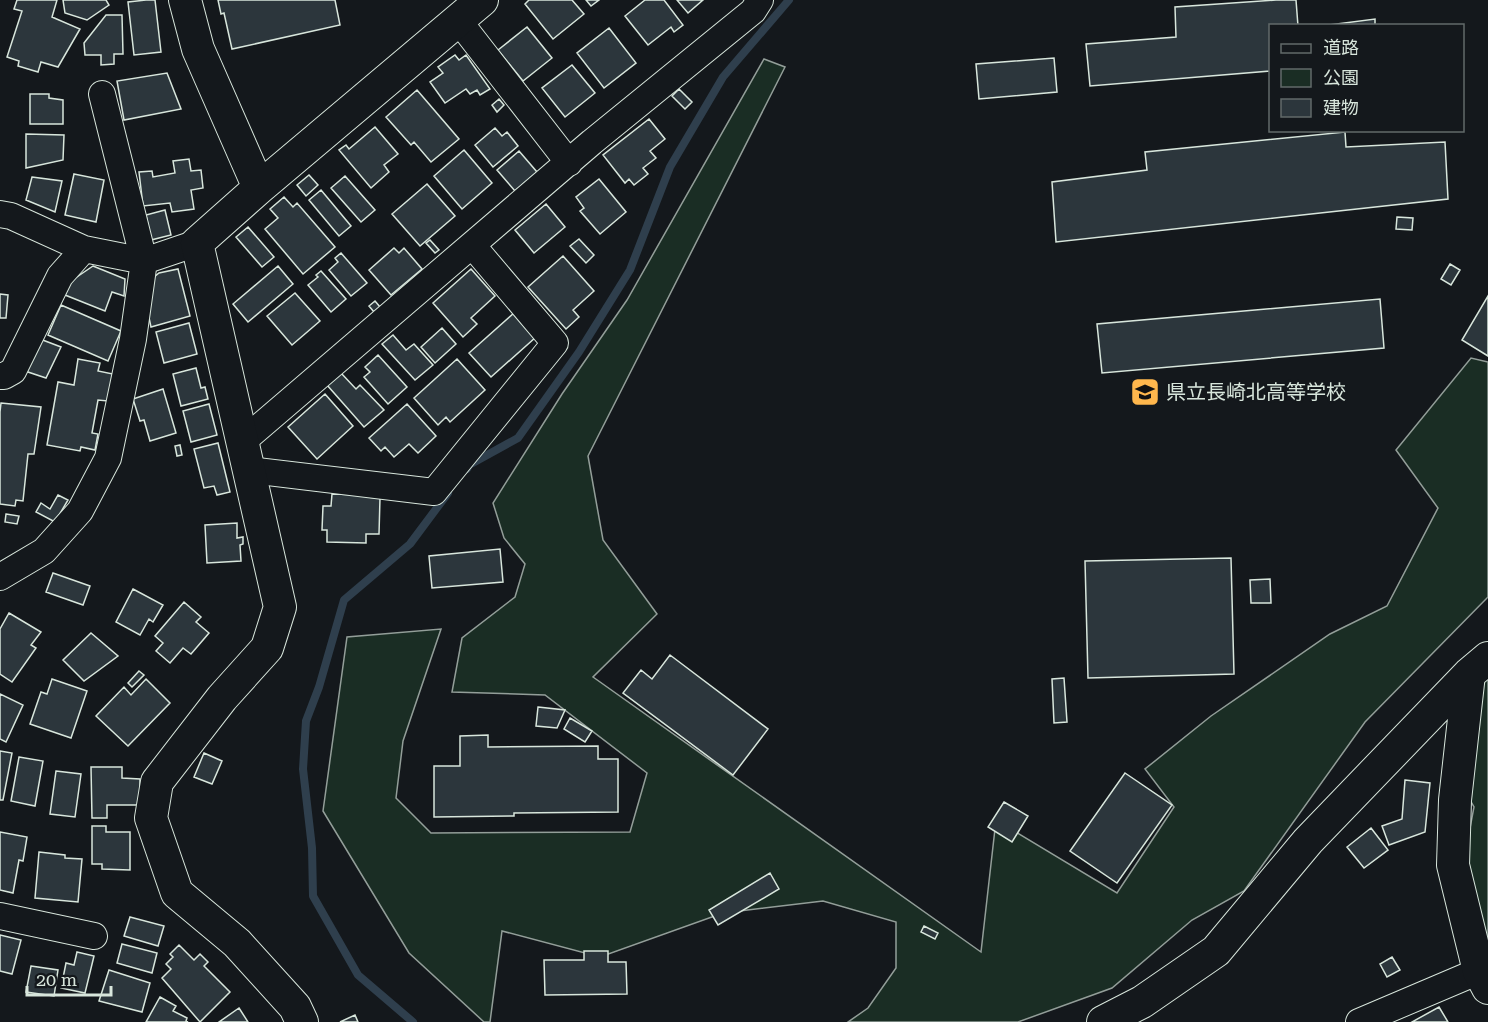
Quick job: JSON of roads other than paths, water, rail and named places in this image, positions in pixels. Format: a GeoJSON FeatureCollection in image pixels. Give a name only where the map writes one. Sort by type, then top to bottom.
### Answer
{"type":"FeatureCollection","features":[{"type":"Feature","properties":{"kind":"street"},"geometry":{"type":"LineString","coordinates":[[185,0],[198,50],[259,188]]}},
{"type":"Feature","properties":{"kind":"street"},"geometry":{"type":"LineString","coordinates":[[0,214],[11,216],[84,249],[144,261],[197,243],[482,0]]}},
{"type":"Feature","properties":{"kind":"street"},"geometry":{"type":"LineString","coordinates":[[246,456],[472,245],[753,11],[760,0]]}},
{"type":"Feature","properties":{"kind":"street"},"geometry":{"type":"LineString","coordinates":[[458,20],[569,163]]}},
{"type":"Feature","properties":{"kind":"street"},"geometry":{"type":"LineString","coordinates":[[0,577],[44,551],[80,511],[108,458],[133,339],[144,261],[102,94]]}},
{"type":"Feature","properties":{"kind":"street"},"geometry":{"type":"LineString","coordinates":[[197,243],[280,607],[267,648],[222,698],[157,782],[152,818],[177,893],[237,943],[295,1007],[302,1022]]}},
{"type":"Feature","properties":{"kind":"street"},"geometry":{"type":"LineString","coordinates":[[246,456],[434,492],[555,343],[472,245]]}},
{"type":"Feature","properties":{"kind":"street"},"geometry":{"type":"LineString","coordinates":[[0,376],[13,371],[60,276],[84,249]]}},
{"type":"Feature","properties":{"kind":"street"},"geometry":{"type":"LineString","coordinates":[[1359,1022],[1483,980],[1453,865],[1455,800],[1479,666]]}},
{"type":"Feature","properties":{"kind":"street"},"geometry":{"type":"LineString","coordinates":[[1103,1022],[1142,1002],[1216,951],[1308,841],[1479,666]]}},
{"type":"Feature","properties":{"kind":"street"},"geometry":{"type":"LineString","coordinates":[[0,916],[94,936]]}},
{"type":"Feature","properties":{"kind":"waterway"},"geometry":{"type":"LineString","coordinates":[[467,469],[469,465],[518,438],[579,352],[630,270],[670,167],[723,77],[789,0]]}},
{"type":"Feature","properties":{"kind":"waterway"},"geometry":{"type":"LineString","coordinates":[[413,1022],[358,975],[313,896],[312,848],[303,769],[306,721],[319,687],[344,600],[410,544],[448,493]]}},
{"type":"Feature","properties":{"kind":"place","name":"県立長崎北高等学校"},"geometry":{"type":"Point","coordinates":[1145,392]}}]}
